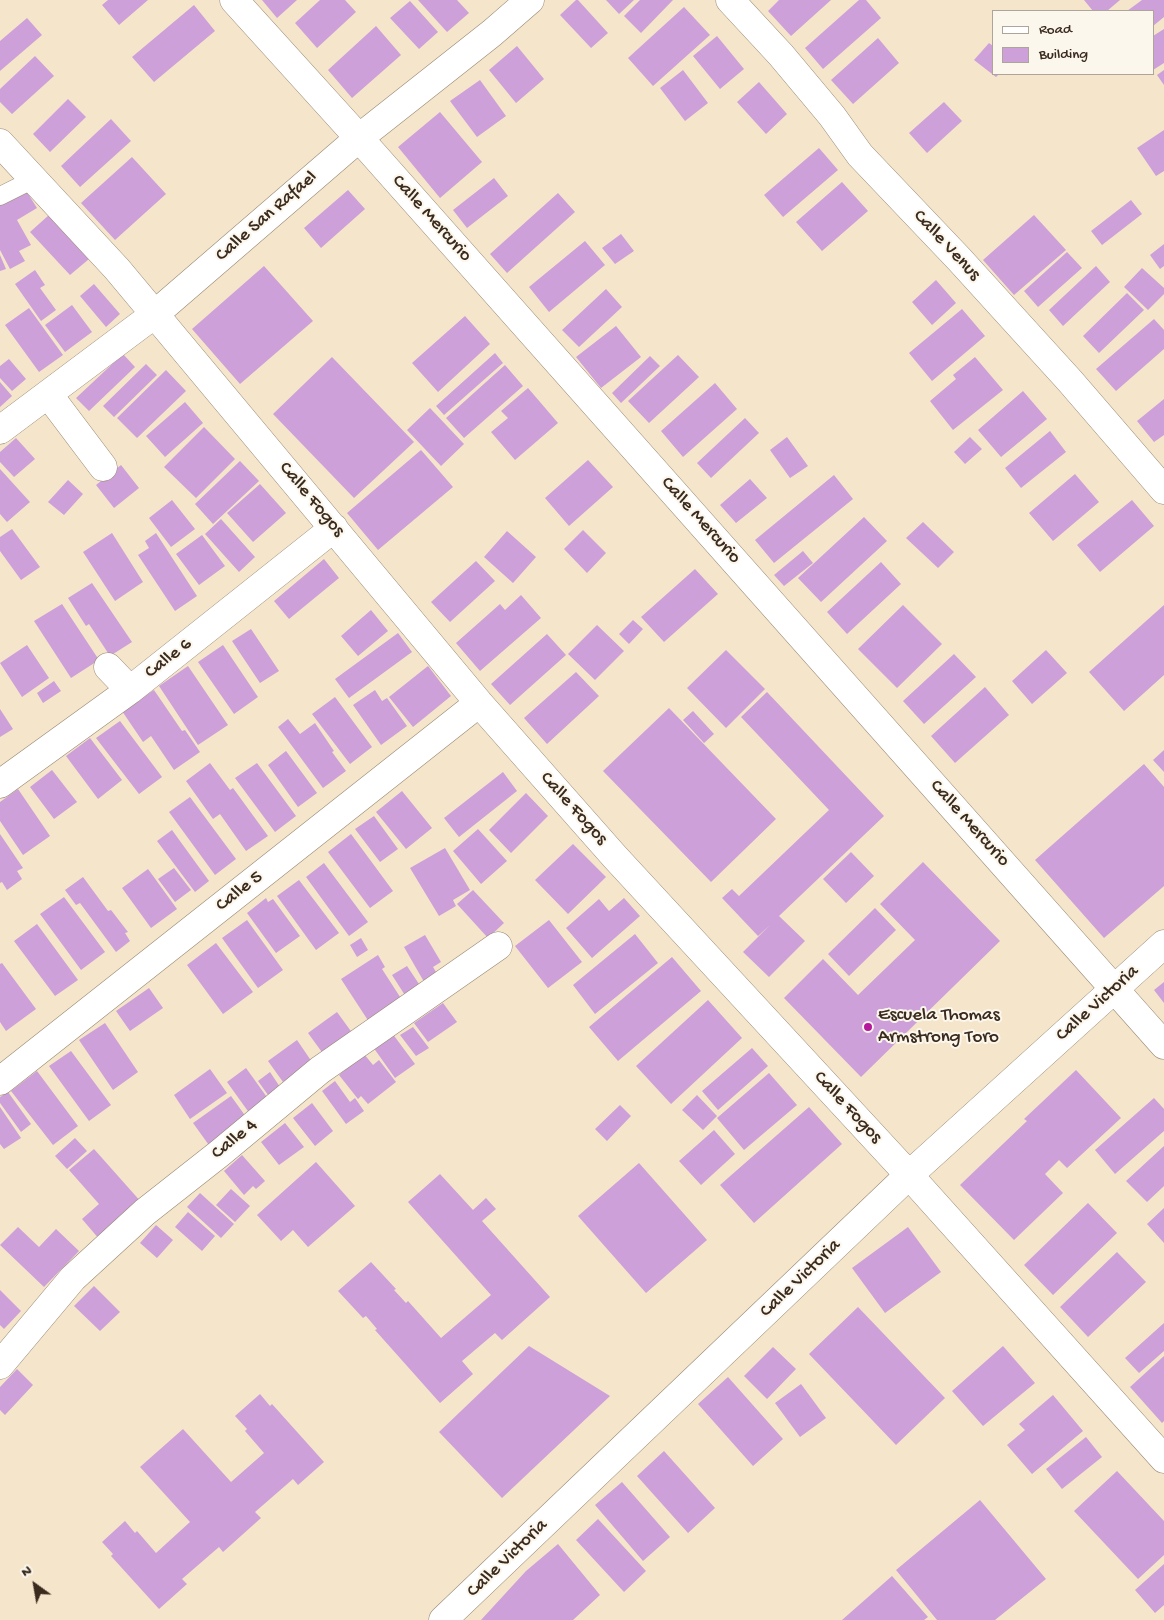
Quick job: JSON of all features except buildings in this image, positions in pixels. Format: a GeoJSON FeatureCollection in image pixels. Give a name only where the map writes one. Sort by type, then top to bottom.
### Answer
{"type":"FeatureCollection","features":[{"type":"Feature","properties":{"kind":"street","name":"Calle Mercurio"},"geometry":{"type":"LineString","coordinates":[[234,0],[359,138],[1164,1044]]}},
{"type":"Feature","properties":{"kind":"street","name":"Calle San Rafael"},"geometry":{"type":"LineString","coordinates":[[0,430],[155,314],[359,138],[492,33],[530,0]]}},
{"type":"Feature","properties":{"kind":"street","name":"Calle Venus"},"geometry":{"type":"LineString","coordinates":[[730,0],[781,55],[826,108],[860,155],[1024,331],[1164,490]]}},
{"type":"Feature","properties":{"kind":"street","name":"Calle Fogos"},"geometry":{"type":"LineString","coordinates":[[0,144],[117,269],[479,704],[615,857],[909,1175],[1164,1459]]}},
{"type":"Feature","properties":{"kind":"street"},"geometry":{"type":"LineString","coordinates":[[48,394],[103,467]]}},
{"type":"Feature","properties":{"kind":"street","name":"Calle 6"},"geometry":{"type":"LineString","coordinates":[[0,784],[130,690],[334,528]]}},
{"type":"Feature","properties":{"kind":"street"},"geometry":{"type":"LineString","coordinates":[[108,667],[130,690]]}},
{"type":"Feature","properties":{"kind":"street","name":"Calle 5"},"geometry":{"type":"LineString","coordinates":[[0,1081],[479,704]]}},
{"type":"Feature","properties":{"kind":"street","name":"Calle Victoria"},"geometry":{"type":"LineString","coordinates":[[444,1620],[909,1175],[1164,944]]}},
{"type":"Feature","properties":{"kind":"street","name":"Calle 4"},"geometry":{"type":"LineString","coordinates":[[0,1365],[73,1278],[145,1212],[320,1070],[498,946]]}},
{"type":"Feature","properties":{"kind":"lane"},"geometry":{"type":"LineString","coordinates":[[0,196],[34,179]]}},
{"type":"Feature","properties":{"kind":"place","name":"Escuela Thomas Armstrong Toro"},"geometry":{"type":"Point","coordinates":[868,1027]}}]}
